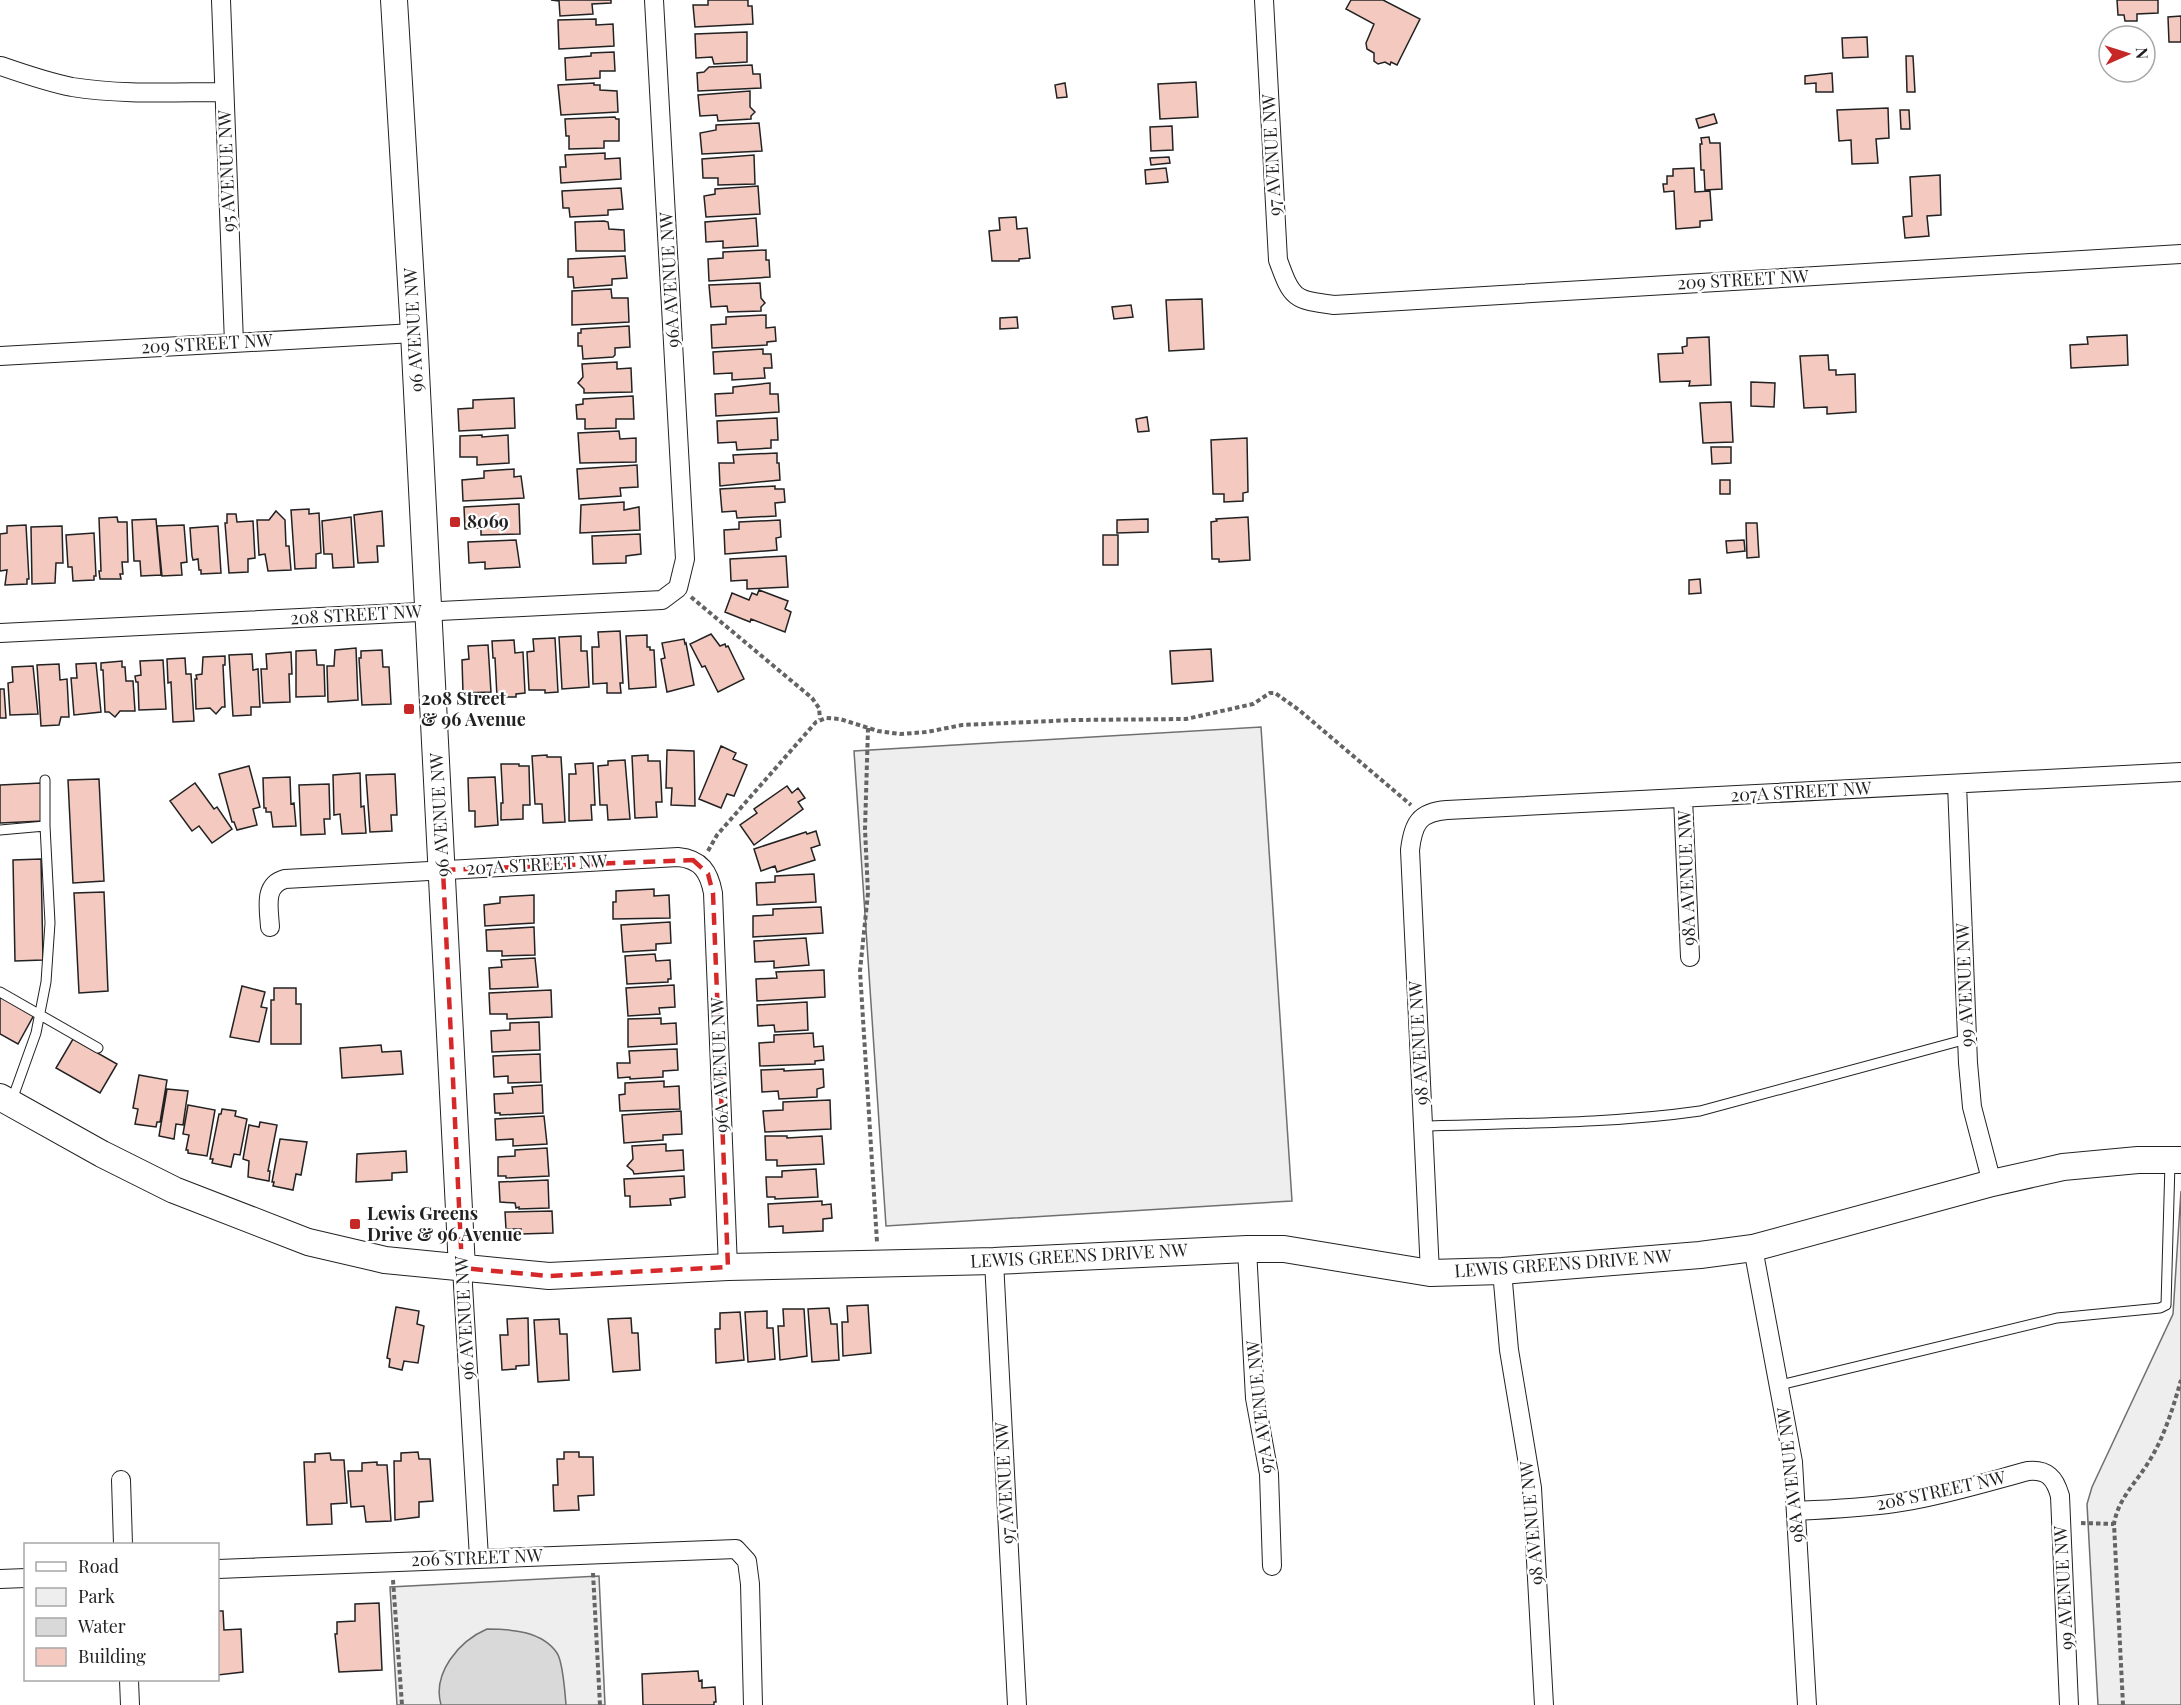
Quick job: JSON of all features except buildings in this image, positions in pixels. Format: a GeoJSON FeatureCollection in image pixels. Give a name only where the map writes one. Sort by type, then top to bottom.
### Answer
{"type":"FeatureCollection","features":[{"type":"Feature","properties":{"kind":"street","name":"95 AVENUE NW"},"geometry":{"type":"LineString","coordinates":[[221,0],[234,343]]}},
{"type":"Feature","properties":{"kind":"street","name":"96 AVENUE NW"},"geometry":{"type":"LineString","coordinates":[[394,0],[414,333],[479,1558]]}},
{"type":"Feature","properties":{"kind":"street","name":"96A AVENUE NW"},"geometry":{"type":"LineString","coordinates":[[654,0],[685,559],[678,588]]}},
{"type":"Feature","properties":{"kind":"street","name":"97 AVENUE NW"},"geometry":{"type":"LineString","coordinates":[[1264,0],[1278,260],[1294,294],[1304,301]]}},
{"type":"Feature","properties":{"kind":"street"},"geometry":{"type":"LineString","coordinates":[[1,66],[36,79],[72,87],[112,91],[224,93]]}},
{"type":"Feature","properties":{"kind":"street","name":"209 STREET NW"},"geometry":{"type":"LineString","coordinates":[[1304,301],[1334,304],[2181,254]]}},
{"type":"Feature","properties":{"kind":"street","name":"209 STREET NW"},"geometry":{"type":"LineString","coordinates":[[0,356],[414,333]]}},
{"type":"Feature","properties":{"kind":"street","name":"208 STREET NW"},"geometry":{"type":"LineString","coordinates":[[0,633],[662,600],[678,588]]}},
{"type":"Feature","properties":{"kind":"street","name":"207A STREET NW"},"geometry":{"type":"LineString","coordinates":[[1423,816],[1437,810],[2181,772]]}},
{"type":"Feature","properties":{"kind":"street","name":"99 AVENUE NW"},"geometry":{"type":"LineString","coordinates":[[1957,784],[1967,1039],[1972,1107],[1992,1183]]}},
{"type":"Feature","properties":{"kind":"street","name":"98A AVENUE NW"},"geometry":{"type":"LineString","coordinates":[[1683,798],[1690,957]]}},
{"type":"Feature","properties":{"kind":"street","name":"98 AVENUE NW"},"geometry":{"type":"LineString","coordinates":[[1423,816],[1413,831],[1410,850],[1430,1273]]}},
{"type":"Feature","properties":{"kind":"street","name":"207A STREET NW"},"geometry":{"type":"LineString","coordinates":[[270,927],[269,891],[277,881],[285,879],[678,857],[693,860],[701,865]]}},
{"type":"Feature","properties":{"kind":"street","name":"96A AVENUE NW"},"geometry":{"type":"LineString","coordinates":[[701,865],[708,874],[713,893],[728,1268]]}},
{"type":"Feature","properties":{"kind":"street","name":"LEWIS GREENS DRIVE NW"},"geometry":{"type":"LineString","coordinates":[[4,1105],[174,1190],[308,1242],[385,1260],[549,1276],[728,1268],[994,1261],[1247,1249],[1284,1249],[1430,1273],[1502,1271],[1666,1258],[1753,1248],[1992,1183],[2064,1167],[2138,1160],[2176,1160]]}},
{"type":"Feature","properties":{"kind":"street","name":"98A AVENUE NW"},"geometry":{"type":"LineString","coordinates":[[1753,1248],[1793,1462],[1807,1705]]}},
{"type":"Feature","properties":{"kind":"street","name":"97A AVENUE NW"},"geometry":{"type":"LineString","coordinates":[[1247,1249],[1256,1398],[1269,1474],[1272,1566]]}},
{"type":"Feature","properties":{"kind":"street","name":"97 AVENUE NW"},"geometry":{"type":"LineString","coordinates":[[994,1261],[1017,1705]]}},
{"type":"Feature","properties":{"kind":"street","name":"98 AVENUE NW"},"geometry":{"type":"LineString","coordinates":[[1502,1271],[1509,1350],[1533,1500],[1544,1705]]}},
{"type":"Feature","properties":{"kind":"street","name":"208 STREET NW"},"geometry":{"type":"LineString","coordinates":[[1797,1511],[1893,1503],[1928,1497],[2028,1471],[2038,1470],[2048,1474]]}},
{"type":"Feature","properties":{"kind":"street","name":"99 AVENUE NW"},"geometry":{"type":"LineString","coordinates":[[2048,1474],[2054,1479],[2060,1496],[2069,1705]]}},
{"type":"Feature","properties":{"kind":"street"},"geometry":{"type":"LineString","coordinates":[[121,1480],[123,1543]]}},
{"type":"Feature","properties":{"kind":"street","name":"206 STREET NW"},"geometry":{"type":"LineString","coordinates":[[219,1569],[736,1549],[747,1562],[750,1584],[753,1705]]}},
{"type":"Feature","properties":{"kind":"street"},"geometry":{"type":"LineString","coordinates":[[0,1579],[24,1578]]}},
{"type":"Feature","properties":{"kind":"street"},"geometry":{"type":"LineString","coordinates":[[129,1681],[130,1705]]}},
{"type":"Feature","properties":{"kind":"lane"},"geometry":{"type":"LineString","coordinates":[[4,1105],[36,1033],[46,982],[50,923],[45,780]]}},
{"type":"Feature","properties":{"kind":"lane"},"geometry":{"type":"LineString","coordinates":[[0,830],[45,826]]}},
{"type":"Feature","properties":{"kind":"lane"},"geometry":{"type":"LineString","coordinates":[[0,992],[98,1048]]}},
{"type":"Feature","properties":{"kind":"lane"},"geometry":{"type":"LineString","coordinates":[[1424,1126],[1669,1116],[1700,1111],[1967,1039]]}},
{"type":"Feature","properties":{"kind":"lane"},"geometry":{"type":"LineString","coordinates":[[1780,1385],[2057,1318],[2160,1308],[2166,1305],[2176,1160]]}},
{"type":"Feature","properties":{"kind":"path"},"geometry":{"type":"LineString","coordinates":[[678,588],[704,607],[812,698],[819,708],[820,719],[717,835],[701,865]]}},
{"type":"Feature","properties":{"kind":"path"},"geometry":{"type":"LineString","coordinates":[[820,719],[840,719],[887,733],[913,734],[962,725],[1074,720],[1186,719],[1253,704],[1270,693],[1275,693],[1299,710],[1423,816]]}},
{"type":"Feature","properties":{"kind":"path"},"geometry":{"type":"LineString","coordinates":[[868,728],[865,830],[868,893],[860,971],[878,1264]]}},
{"type":"Feature","properties":{"kind":"path"},"geometry":{"type":"LineString","coordinates":[[2122,1705],[2114,1524],[2116,1512],[2161,1439],[2181,1380]]}},
{"type":"Feature","properties":{"kind":"path"},"geometry":{"type":"LineString","coordinates":[[2081,1523],[2114,1524]]}},
{"type":"Feature","properties":{"kind":"path"},"geometry":{"type":"LineString","coordinates":[[593,1564],[600,1705]]}},
{"type":"Feature","properties":{"kind":"path"},"geometry":{"type":"LineString","coordinates":[[393,1577],[402,1705]]}},
{"type":"Feature","properties":{"kind":"highlighted area"},"geometry":{"type":"Polygon","coordinates":[[[693,860],[708,874],[713,893],[728,1267],[549,1276],[462,1268],[443,870],[693,860]]]}},
{"type":"Feature","properties":{"kind":"green space"},"geometry":{"type":"Polygon","coordinates":[[[1261,727],[1292,1201],[886,1226],[854,751],[1261,727]]]}},
{"type":"Feature","properties":{"kind":"green space"},"geometry":{"type":"Polygon","coordinates":[[[2181,1191],[2181,1705],[2098,1705],[2087,1504],[2092,1487],[2173,1314],[2181,1191]]]}},
{"type":"Feature","properties":{"kind":"green space"},"geometry":{"type":"Polygon","coordinates":[[[599,1576],[605,1705],[397,1705],[390,1587],[599,1576]]]}},
{"type":"Feature","properties":{"kind":"water"},"geometry":{"type":"Polygon","coordinates":[[[487,1629],[525,1633],[551,1646],[561,1663],[566,1705],[441,1705],[440,1681],[450,1660],[467,1641],[487,1629]]]}},
{"type":"Feature","properties":{"kind":"place","name":"8069"},"geometry":{"type":"Point","coordinates":[455,522]}},
{"type":"Feature","properties":{"kind":"place","name":"208 Street & 96 Avenue"},"geometry":{"type":"Point","coordinates":[409,709]}},
{"type":"Feature","properties":{"kind":"place","name":"Lewis Greens Drive & 96 Avenue"},"geometry":{"type":"Point","coordinates":[355,1224]}}]}
